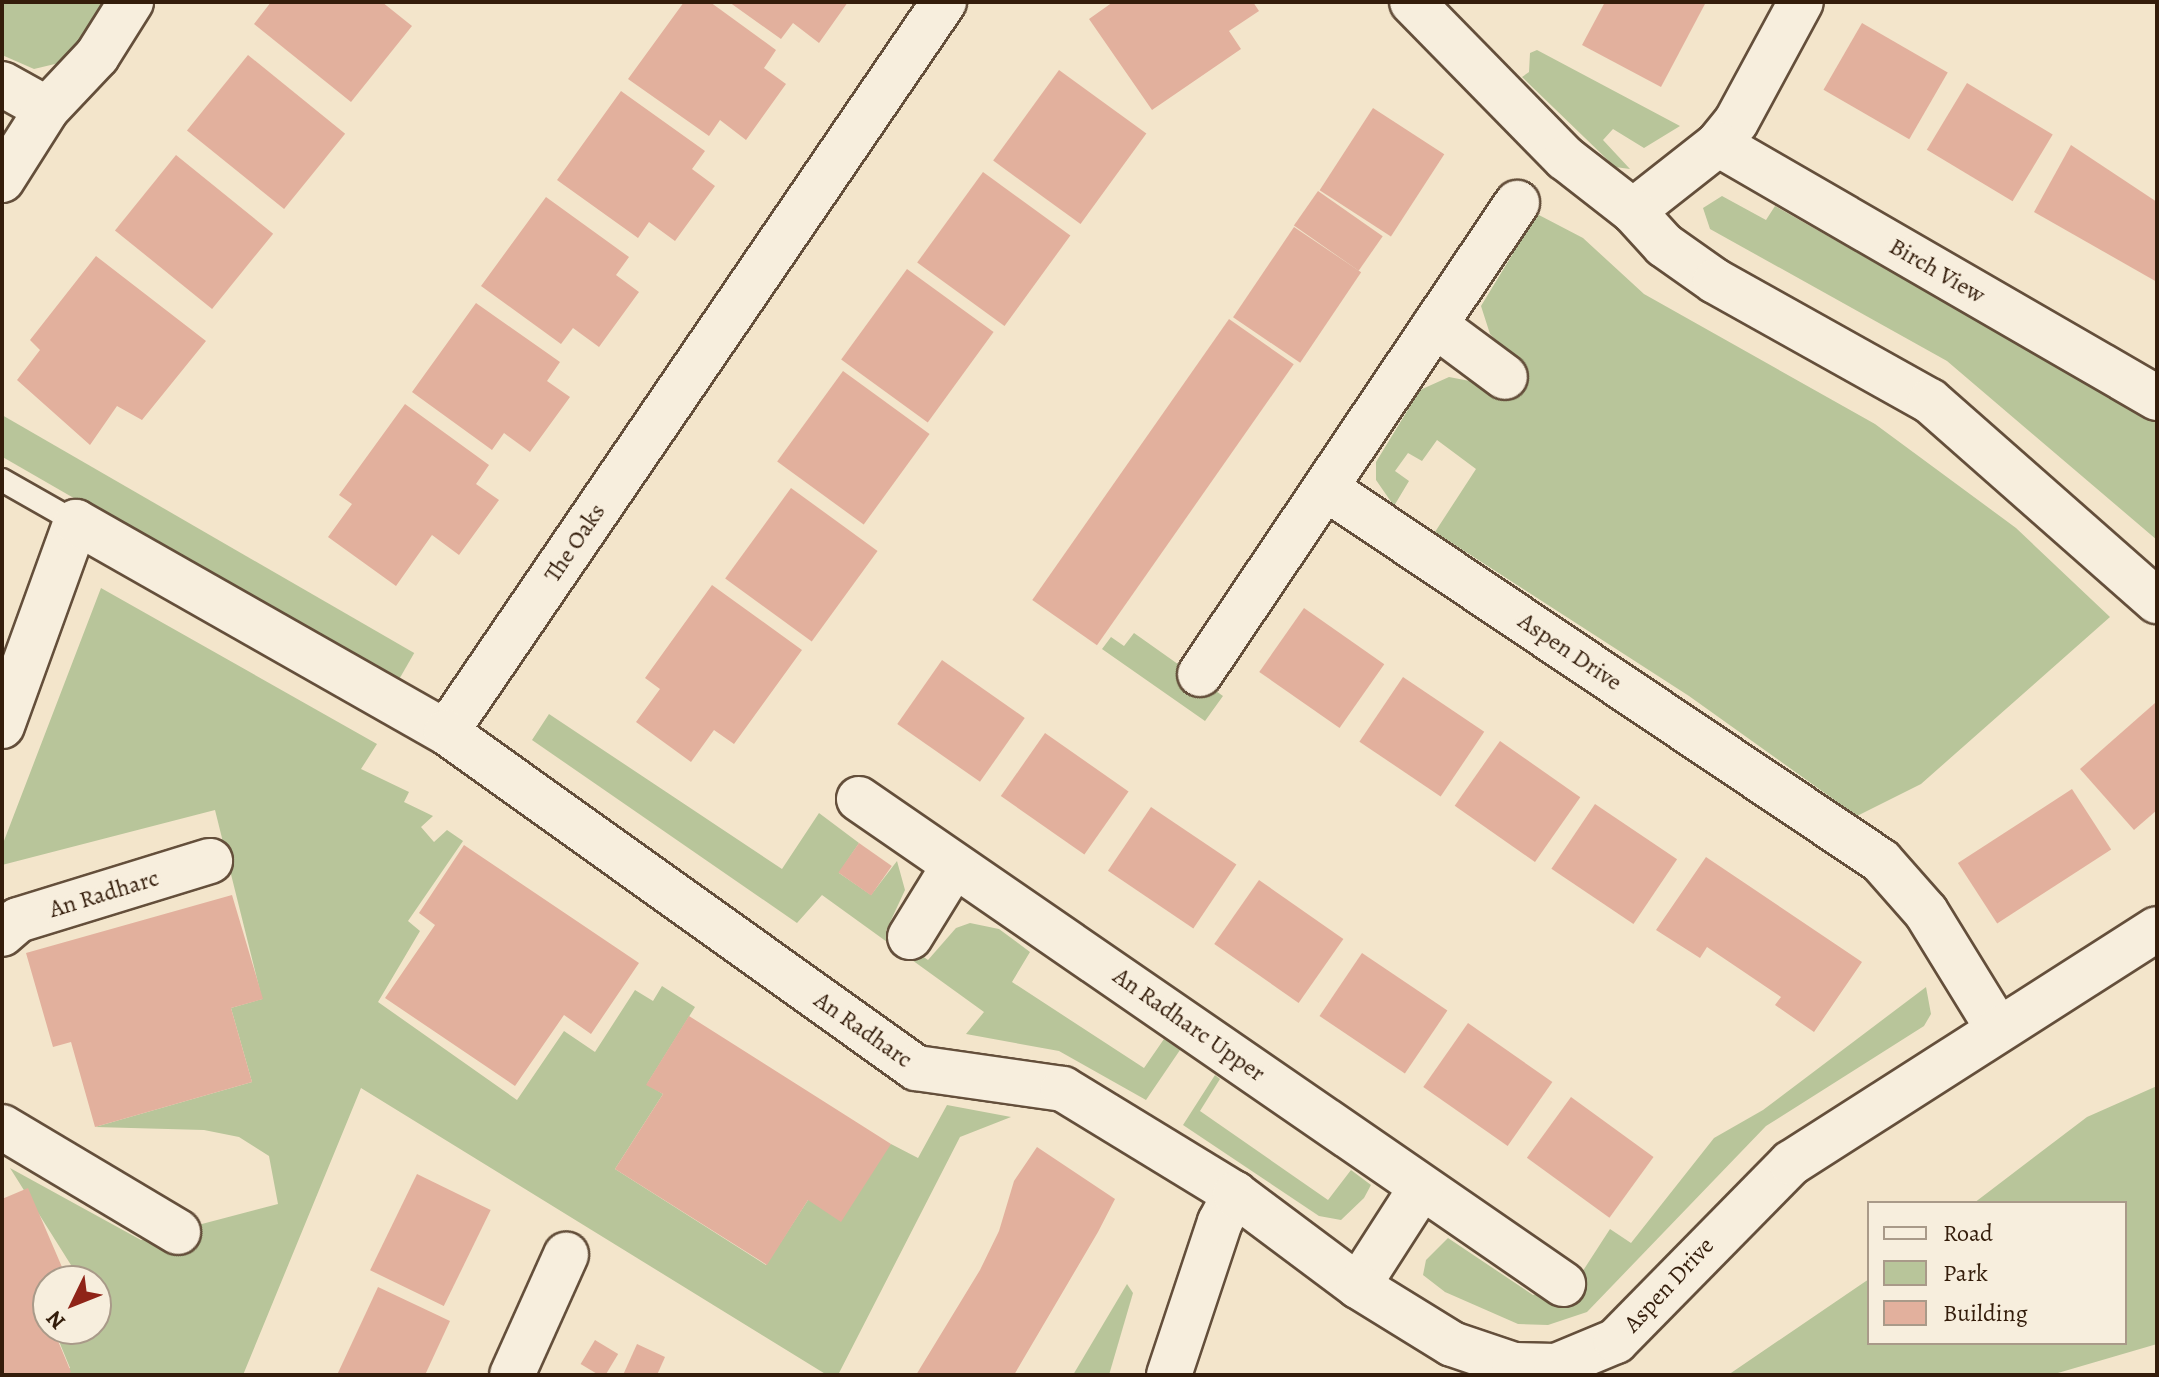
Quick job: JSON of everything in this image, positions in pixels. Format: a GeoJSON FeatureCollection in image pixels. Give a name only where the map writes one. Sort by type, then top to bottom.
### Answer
{"type":"FeatureCollection","features":[{"type":"Feature","properties":{"kind":"street"},"geometry":{"type":"LineString","coordinates":[[2,180],[47,109],[97,56],[131,2]]}},
{"type":"Feature","properties":{"kind":"street","name":"The Oaks"},"geometry":{"type":"LineString","coordinates":[[446,732],[944,2]]}},
{"type":"Feature","properties":{"kind":"street"},"geometry":{"type":"LineString","coordinates":[[1412,2],[1565,158],[1633,211],[1664,245],[1715,281],[1930,401],[2157,601]]}},
{"type":"Feature","properties":{"kind":"street"},"geometry":{"type":"LineString","coordinates":[[1633,211],[1718,144],[1736,122],[1801,2]]}},
{"type":"Feature","properties":{"kind":"street"},"geometry":{"type":"LineString","coordinates":[[2,84],[47,109]]}},
{"type":"Feature","properties":{"kind":"street","name":"Birch View"},"geometry":{"type":"LineString","coordinates":[[1718,144],[2157,398]]}},
{"type":"Feature","properties":{"kind":"street"},"geometry":{"type":"LineString","coordinates":[[1200,674],[1517,203]]}},
{"type":"Feature","properties":{"kind":"street"},"geometry":{"type":"LineString","coordinates":[[1435,325],[1505,377]]}},
{"type":"Feature","properties":{"kind":"street","name":"Aspen Drive"},"geometry":{"type":"LineString","coordinates":[[1327,489],[1881,861],[1926,912],[1998,1029]]}},
{"type":"Feature","properties":{"kind":"street"},"geometry":{"type":"LineString","coordinates":[[2,726],[76,522],[446,732]]}},
{"type":"Feature","properties":{"kind":"street","name":"An Radharc"},"geometry":{"type":"LineString","coordinates":[[446,732],[916,1068],[1063,1089],[1235,1194]]}},
{"type":"Feature","properties":{"kind":"street","name":"An Radharc Upper"},"geometry":{"type":"LineString","coordinates":[[859,799],[953,867],[1055,931],[1563,1284]]}},
{"type":"Feature","properties":{"kind":"street","name":"An Radharc"},"geometry":{"type":"LineString","coordinates":[[2,934],[18,920],[210,861]]}},
{"type":"Feature","properties":{"kind":"street"},"geometry":{"type":"LineString","coordinates":[[910,937],[953,867]]}},
{"type":"Feature","properties":{"kind":"street","name":"Aspen Drive"},"geometry":{"type":"LineString","coordinates":[[1235,1194],[1358,1286],[1484,1358],[1535,1367],[1589,1356],[1637,1323],[1718,1232],[1791,1163],[2157,929]]}},
{"type":"Feature","properties":{"kind":"street"},"geometry":{"type":"LineString","coordinates":[[2,1127],[178,1232]]}},
{"type":"Feature","properties":{"kind":"street"},"geometry":{"type":"LineString","coordinates":[[1358,1286],[1421,1188]]}},
{"type":"Feature","properties":{"kind":"street"},"geometry":{"type":"LineString","coordinates":[[1169,1375],[1220,1222],[1235,1194]]}},
{"type":"Feature","properties":{"kind":"street"},"geometry":{"type":"LineString","coordinates":[[512,1375],[566,1255]]}},
{"type":"Feature","properties":{"kind":"lane"},"geometry":{"type":"LineString","coordinates":[[2,480],[76,522]]}},
{"type":"Feature","properties":{"kind":"green space"},"geometry":{"type":"Polygon","coordinates":[[[2,2],[107,2],[82,42],[59,63],[34,69],[2,55],[2,2]]]}},
{"type":"Feature","properties":{"kind":"green space"},"geometry":{"type":"Polygon","coordinates":[[[1537,50],[1680,126],[1644,148],[1613,129],[1603,140],[1630,169],[1615,167],[1522,77],[1529,72],[1530,53],[1537,50]]]}},
{"type":"Feature","properties":{"kind":"green space"},"geometry":{"type":"Polygon","coordinates":[[[1722,196],[1766,220],[1775,206],[2157,423],[2157,540],[1947,361],[1710,229],[1703,208],[1722,196]]]}},
{"type":"Feature","properties":{"kind":"green space"},"geometry":{"type":"Polygon","coordinates":[[[1537,214],[1583,238],[1644,294],[1875,424],[2016,528],[2110,617],[1921,784],[1857,816],[1689,696],[1435,532],[1476,469],[1437,440],[1422,461],[1408,453],[1395,471],[1409,481],[1394,506],[1376,480],[1376,462],[1420,390],[1449,377],[1475,382],[1495,396],[1518,363],[1490,334],[1481,306],[1537,214]]]}},
{"type":"Feature","properties":{"kind":"green space"},"geometry":{"type":"Polygon","coordinates":[[[2,415],[414,653],[396,684],[2,457],[2,415]]]}},
{"type":"Feature","properties":{"kind":"green space"},"geometry":{"type":"Polygon","coordinates":[[[101,588],[377,744],[361,769],[409,792],[404,802],[433,816],[421,827],[434,842],[447,830],[463,841],[408,921],[420,931],[378,1002],[517,1100],[564,1031],[595,1052],[635,990],[653,1001],[662,986],[695,1007],[647,1084],[663,1094],[615,1169],[766,1265],[808,1200],[891,1144],[918,1158],[947,1105],[1011,1117],[960,1137],[838,1375],[827,1375],[361,1088],[243,1375],[53,1375],[70,1368],[61,1345],[112,1345],[112,1265],[71,1265],[10,1168],[141,1240],[278,1204],[269,1156],[239,1137],[204,1130],[95,1127],[252,1082],[231,1008],[262,999],[215,810],[2,865],[2,846],[101,588]]]}},
{"type":"Feature","properties":{"kind":"green space"},"geometry":{"type":"Polygon","coordinates":[[[1134,633],[1223,696],[1205,721],[1102,649],[1111,637],[1124,646],[1134,633]]]}},
{"type":"Feature","properties":{"kind":"green space"},"geometry":{"type":"Polygon","coordinates":[[[549,714],[782,869],[819,813],[859,843],[839,873],[871,895],[897,861],[905,890],[886,931],[928,960],[956,928],[970,923],[999,929],[1030,952],[1012,982],[1144,1068],[1164,1039],[1180,1050],[1146,1100],[1059,1051],[966,1034],[984,1012],[822,895],[797,923],[532,740],[549,714]]]}},
{"type":"Feature","properties":{"kind":"green space"},"geometry":{"type":"Polygon","coordinates":[[[1926,987],[1931,1014],[1924,1026],[1766,1126],[1587,1312],[1548,1325],[1518,1324],[1445,1292],[1423,1275],[1426,1260],[1448,1238],[1533,1295],[1577,1280],[1610,1229],[1631,1243],[1714,1138],[1763,1110],[1926,987]]]}},
{"type":"Feature","properties":{"kind":"green space"},"geometry":{"type":"Polygon","coordinates":[[[1215,1075],[1220,1079],[1200,1111],[1328,1200],[1351,1170],[1371,1185],[1364,1198],[1341,1220],[1319,1216],[1183,1125],[1215,1075]]]}},
{"type":"Feature","properties":{"kind":"green space"},"geometry":{"type":"Polygon","coordinates":[[[2157,1086],[2157,1344],[2051,1375],[1728,1375],[1867,1280],[1867,1345],[2127,1345],[2127,1201],[1977,1201],[2087,1117],[2157,1086]]]}},
{"type":"Feature","properties":{"kind":"green space"},"geometry":{"type":"Polygon","coordinates":[[[1127,1284],[1133,1293],[1109,1375],[1073,1375],[1127,1284]]]}},
{"type":"Feature","properties":{"kind":"building"},"geometry":{"type":"Polygon","coordinates":[[[271,2],[382,2],[412,26],[351,102],[254,24],[271,2]]]}},
{"type":"Feature","properties":{"kind":"building"},"geometry":{"type":"Polygon","coordinates":[[[684,2],[710,2],[776,50],[764,68],[786,84],[746,140],[720,120],[709,136],[628,79],[684,2]]]}},
{"type":"Feature","properties":{"kind":"building"},"geometry":{"type":"Polygon","coordinates":[[[729,2],[848,2],[819,43],[793,23],[781,39],[729,2]]]}},
{"type":"Feature","properties":{"kind":"building"},"geometry":{"type":"Polygon","coordinates":[[[1113,2],[1253,2],[1259,11],[1229,31],[1241,49],[1152,110],[1089,19],[1113,2]]]}},
{"type":"Feature","properties":{"kind":"building"},"geometry":{"type":"Polygon","coordinates":[[[1605,2],[1706,2],[1661,87],[1582,45],[1605,2]]]}},
{"type":"Feature","properties":{"kind":"building"},"geometry":{"type":"Polygon","coordinates":[[[1862,23],[1948,72],[1909,139],[1824,90],[1862,23]]]}},
{"type":"Feature","properties":{"kind":"building"},"geometry":{"type":"Polygon","coordinates":[[[248,55],[345,134],[284,209],[187,130],[248,55]]]}},
{"type":"Feature","properties":{"kind":"building"},"geometry":{"type":"Polygon","coordinates":[[[1059,70],[1146,133],[1081,224],[993,161],[1059,70]]]}},
{"type":"Feature","properties":{"kind":"building"},"geometry":{"type":"Polygon","coordinates":[[[1967,83],[2053,135],[2013,201],[1927,150],[1967,83]]]}},
{"type":"Feature","properties":{"kind":"building"},"geometry":{"type":"Polygon","coordinates":[[[621,91],[705,151],[692,169],[715,186],[675,241],[649,222],[638,238],[557,180],[621,91]]]}},
{"type":"Feature","properties":{"kind":"building"},"geometry":{"type":"Polygon","coordinates":[[[1373,108],[1444,154],[1391,236],[1320,190],[1373,108]]]}},
{"type":"Feature","properties":{"kind":"building"},"geometry":{"type":"Polygon","coordinates":[[[2071,145],[2157,202],[2157,282],[2034,212],[2071,145]]]}},
{"type":"Feature","properties":{"kind":"building"},"geometry":{"type":"Polygon","coordinates":[[[176,155],[273,234],[212,309],[115,230],[176,155]]]}},
{"type":"Feature","properties":{"kind":"building"},"geometry":{"type":"Polygon","coordinates":[[[983,172],[1070,235],[1005,326],[917,263],[983,172]]]}},
{"type":"Feature","properties":{"kind":"building"},"geometry":{"type":"Polygon","coordinates":[[[1318,191],[1383,236],[1359,271],[1294,225],[1318,191]]]}},
{"type":"Feature","properties":{"kind":"building"},"geometry":{"type":"Polygon","coordinates":[[[546,197],[629,257],[616,275],[639,292],[599,347],[573,328],[561,344],[481,286],[546,197]]]}},
{"type":"Feature","properties":{"kind":"building"},"geometry":{"type":"Polygon","coordinates":[[[1294,227],[1361,272],[1300,363],[1233,317],[1294,227]]]}},
{"type":"Feature","properties":{"kind":"building"},"geometry":{"type":"Polygon","coordinates":[[[96,256],[206,341],[142,420],[117,406],[90,445],[17,380],[40,350],[30,340],[96,256]]]}},
{"type":"Feature","properties":{"kind":"building"},"geometry":{"type":"Polygon","coordinates":[[[907,269],[994,332],[928,423],[841,360],[907,269]]]}},
{"type":"Feature","properties":{"kind":"building"},"geometry":{"type":"Polygon","coordinates":[[[476,303],[560,362],[547,381],[570,397],[530,452],[504,433],[492,450],[412,392],[476,303]]]}},
{"type":"Feature","properties":{"kind":"building"},"geometry":{"type":"Polygon","coordinates":[[[1229,319],[1294,364],[1097,645],[1032,600],[1229,319]]]}},
{"type":"Feature","properties":{"kind":"building"},"geometry":{"type":"Polygon","coordinates":[[[843,371],[930,434],[864,525],[777,462],[843,371]]]}},
{"type":"Feature","properties":{"kind":"building"},"geometry":{"type":"Polygon","coordinates":[[[405,404],[489,465],[476,484],[499,500],[459,555],[432,535],[396,586],[328,537],[352,504],[339,495],[405,404]]]}},
{"type":"Feature","properties":{"kind":"building"},"geometry":{"type":"Polygon","coordinates":[[[791,488],[878,551],[812,642],[725,579],[791,488]]]}},
{"type":"Feature","properties":{"kind":"building"},"geometry":{"type":"Polygon","coordinates":[[[712,585],[802,650],[734,744],[714,730],[691,762],[636,722],[660,689],[645,678],[712,585]]]}},
{"type":"Feature","properties":{"kind":"building"},"geometry":{"type":"Polygon","coordinates":[[[1304,608],[1384,664],[1340,728],[1259,672],[1304,608]]]}},
{"type":"Feature","properties":{"kind":"building"},"geometry":{"type":"Polygon","coordinates":[[[942,660],[1025,718],[980,782],[897,724],[942,660]]]}},
{"type":"Feature","properties":{"kind":"building"},"geometry":{"type":"Polygon","coordinates":[[[1403,677],[1484,732],[1441,796],[1359,742],[1403,677]]]}},
{"type":"Feature","properties":{"kind":"building"},"geometry":{"type":"Polygon","coordinates":[[[2155,703],[2157,810],[2134,830],[2080,769],[2155,703]]]}},
{"type":"Feature","properties":{"kind":"building"},"geometry":{"type":"Polygon","coordinates":[[[1045,733],[1129,792],[1084,855],[1001,796],[1045,733]]]}},
{"type":"Feature","properties":{"kind":"building"},"geometry":{"type":"Polygon","coordinates":[[[1500,741],[1580,797],[1535,862],[1455,806],[1500,741]]]}},
{"type":"Feature","properties":{"kind":"building"},"geometry":{"type":"Polygon","coordinates":[[[2072,789],[2111,849],[1997,923],[1958,863],[2072,789]]]}},
{"type":"Feature","properties":{"kind":"building"},"geometry":{"type":"Polygon","coordinates":[[[1595,804],[1677,859],[1633,924],[1551,869],[1595,804]]]}},
{"type":"Feature","properties":{"kind":"building"},"geometry":{"type":"Polygon","coordinates":[[[1151,807],[1236,865],[1193,928],[1108,871],[1151,807]]]}},
{"type":"Feature","properties":{"kind":"building"},"geometry":{"type":"Polygon","coordinates":[[[859,843],[892,866],[871,895],[838,872],[859,843]]]}},
{"type":"Feature","properties":{"kind":"building"},"geometry":{"type":"Polygon","coordinates":[[[464,845],[639,963],[591,1034],[564,1015],[515,1086],[385,998],[435,925],[419,913],[464,845]]]}},
{"type":"Feature","properties":{"kind":"building"},"geometry":{"type":"Polygon","coordinates":[[[1706,857],[1862,962],[1814,1032],[1775,1005],[1781,997],[1707,947],[1700,958],[1656,930],[1706,857]]]}},
{"type":"Feature","properties":{"kind":"building"},"geometry":{"type":"Polygon","coordinates":[[[1259,880],[1343,939],[1299,1003],[1214,944],[1259,880]]]}},
{"type":"Feature","properties":{"kind":"building"},"geometry":{"type":"Polygon","coordinates":[[[232,895],[263,999],[231,1008],[252,1082],[95,1127],[71,1042],[53,1047],[26,953],[232,895]]]}},
{"type":"Feature","properties":{"kind":"building"},"geometry":{"type":"Polygon","coordinates":[[[1362,953],[1447,1011],[1405,1074],[1320,1016],[1362,953]]]}},
{"type":"Feature","properties":{"kind":"building"},"geometry":{"type":"Polygon","coordinates":[[[689,1016],[891,1144],[841,1222],[808,1200],[767,1265],[615,1169],[663,1094],[646,1085],[689,1016]]]}},
{"type":"Feature","properties":{"kind":"building"},"geometry":{"type":"Polygon","coordinates":[[[1468,1023],[1552,1082],[1508,1146],[1423,1087],[1468,1023]]]}},
{"type":"Feature","properties":{"kind":"building"},"geometry":{"type":"Polygon","coordinates":[[[1571,1097],[1654,1157],[1609,1218],[1527,1158],[1571,1097]]]}},
{"type":"Feature","properties":{"kind":"building"},"geometry":{"type":"Polygon","coordinates":[[[1037,1147],[1115,1199],[1098,1232],[1014,1375],[916,1375],[980,1270],[999,1231],[1014,1181],[1037,1147]]]}},
{"type":"Feature","properties":{"kind":"building"},"geometry":{"type":"Polygon","coordinates":[[[417,1174],[491,1210],[444,1306],[370,1270],[417,1174]]]}},
{"type":"Feature","properties":{"kind":"building"},"geometry":{"type":"Polygon","coordinates":[[[28,1188],[61,1265],[32,1265],[32,1345],[60,1345],[71,1372],[65,1375],[2,1375],[2,1199],[28,1188]]]}},
{"type":"Feature","properties":{"kind":"building"},"geometry":{"type":"Polygon","coordinates":[[[378,1287],[450,1321],[425,1375],[337,1375],[378,1287]]]}},
{"type":"Feature","properties":{"kind":"building"},"geometry":{"type":"Polygon","coordinates":[[[595,1340],[618,1354],[605,1375],[599,1375],[581,1364],[595,1340]]]}},
{"type":"Feature","properties":{"kind":"building"},"geometry":{"type":"Polygon","coordinates":[[[637,1344],[665,1357],[657,1375],[623,1375],[637,1344]]]}}]}
